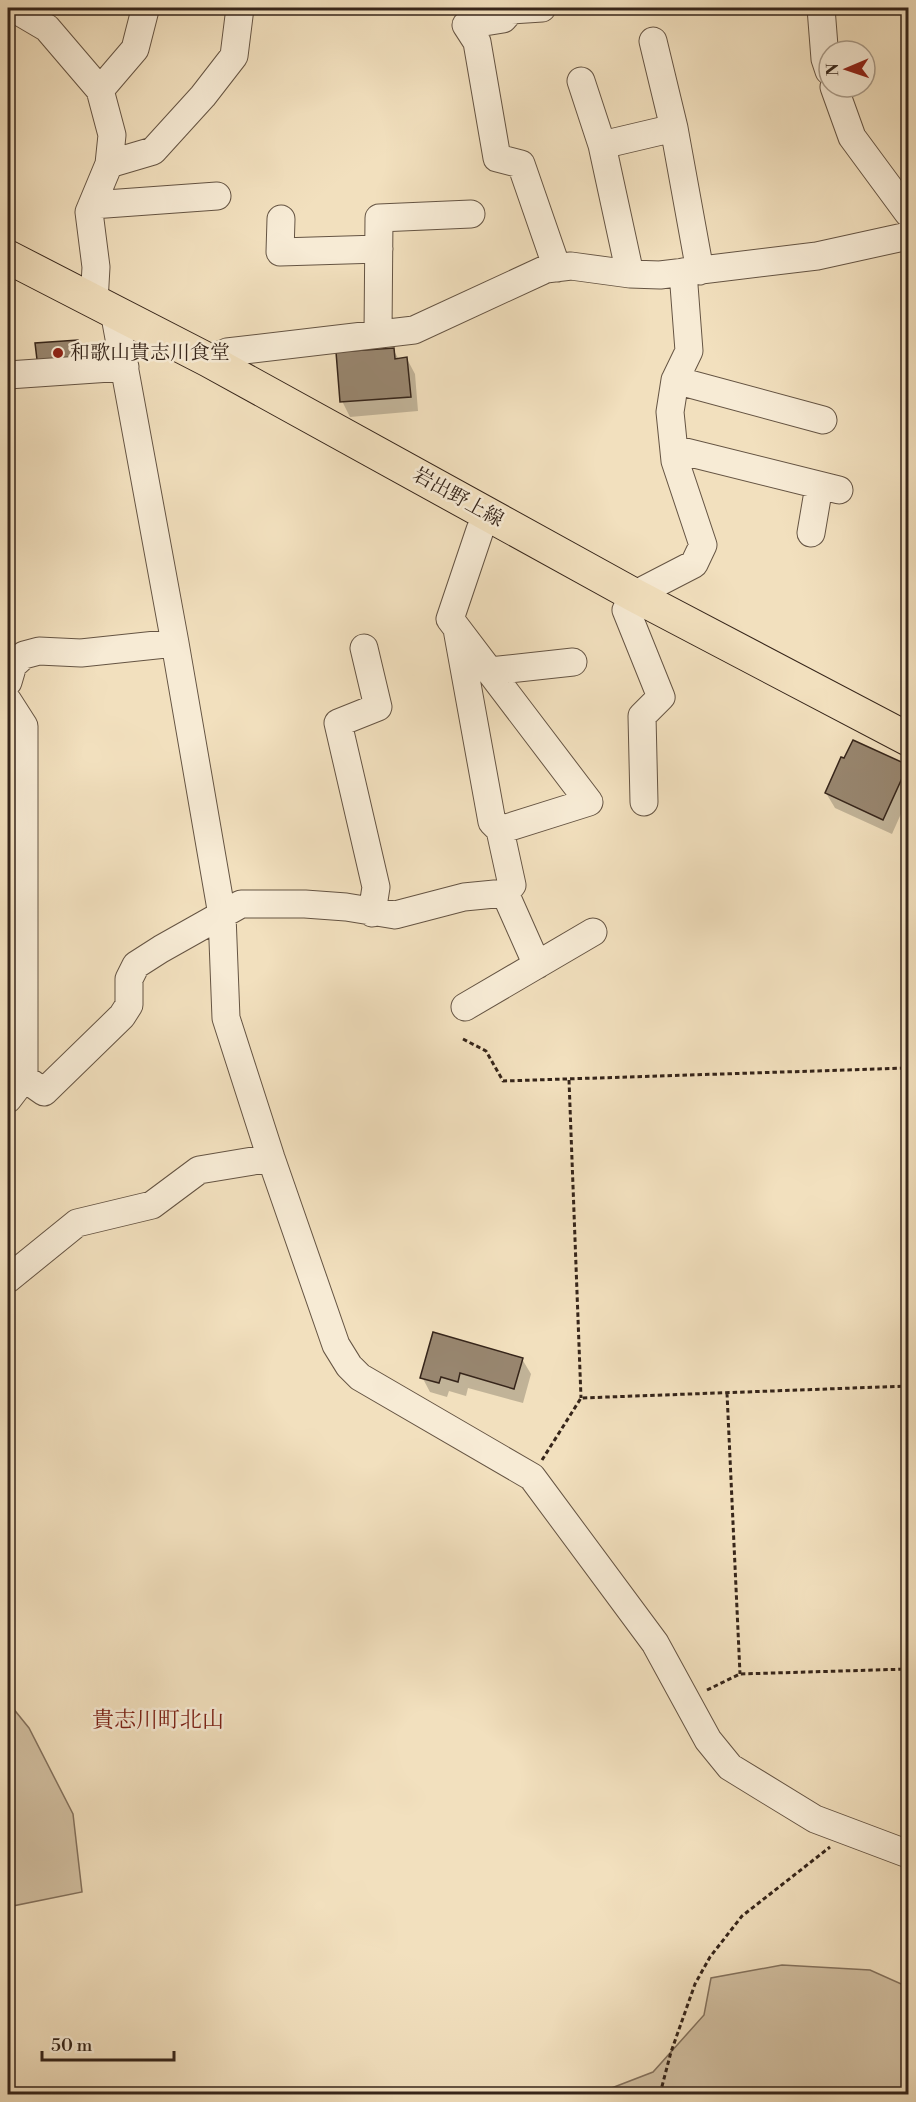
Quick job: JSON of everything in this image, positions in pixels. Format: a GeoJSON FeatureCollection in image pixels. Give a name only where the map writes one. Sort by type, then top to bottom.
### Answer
{"type":"FeatureCollection","features":[{"type":"Feature","properties":{"kind":"main road","name":"岩出野上線"},"geometry":{"type":"LineString","coordinates":[[8,257],[208,360],[634,595],[909,739]]}},
{"type":"Feature","properties":{"kind":"street"},"geometry":{"type":"LineString","coordinates":[[13,8],[47,28],[99,90],[112,135],[109,164],[89,212],[96,267],[104,306],[125,367],[176,643],[222,915],[226,1018],[271,1158],[336,1345],[349,1366],[360,1377],[532,1477],[655,1643],[708,1740],[730,1767],[815,1819],[909,1854]]}},
{"type":"Feature","properties":{"kind":"street"},"geometry":{"type":"LineString","coordinates":[[99,90],[135,50],[144,8]]}},
{"type":"Feature","properties":{"kind":"street"},"geometry":{"type":"LineString","coordinates":[[109,164],[153,151],[203,96],[234,56],[240,8]]}},
{"type":"Feature","properties":{"kind":"street"},"geometry":{"type":"LineString","coordinates":[[542,8],[511,10],[502,19],[466,25],[477,42],[497,158],[521,164],[556,268]]}},
{"type":"Feature","properties":{"kind":"street"},"geometry":{"type":"LineString","coordinates":[[821,8],[823,39]]}},
{"type":"Feature","properties":{"kind":"street"},"geometry":{"type":"LineString","coordinates":[[644,802],[642,716],[661,698],[626,610],[634,595],[694,564],[703,545],[675,461],[670,411],[675,380],[688,351],[692,272],[674,128],[653,41]]}},
{"type":"Feature","properties":{"kind":"street"},"geometry":{"type":"LineString","coordinates":[[581,81],[603,145],[630,274]]}},
{"type":"Feature","properties":{"kind":"street"},"geometry":{"type":"LineString","coordinates":[[838,99],[852,137],[909,213]]}},
{"type":"Feature","properties":{"kind":"street"},"geometry":{"type":"LineString","coordinates":[[603,145],[674,128]]}},
{"type":"Feature","properties":{"kind":"street"},"geometry":{"type":"LineString","coordinates":[[92,205],[217,196]]}},
{"type":"Feature","properties":{"kind":"street"},"geometry":{"type":"LineString","coordinates":[[378,334],[379,218],[471,214]]}},
{"type":"Feature","properties":{"kind":"street"},"geometry":{"type":"LineString","coordinates":[[281,219],[280,252],[379,249]]}},
{"type":"Feature","properties":{"kind":"street"},"geometry":{"type":"LineString","coordinates":[[208,360],[227,351],[414,330],[546,269],[571,266],[630,274],[660,275],[817,256],[909,236]]}},
{"type":"Feature","properties":{"kind":"street"},"geometry":{"type":"LineString","coordinates":[[8,375],[125,367]]}},
{"type":"Feature","properties":{"kind":"street"},"geometry":{"type":"LineString","coordinates":[[675,380],[823,420]]}},
{"type":"Feature","properties":{"kind":"street"},"geometry":{"type":"LineString","coordinates":[[674,448],[829,488],[812,533]]}},
{"type":"Feature","properties":{"kind":"street"},"geometry":{"type":"LineString","coordinates":[[489,515],[480,530],[450,619],[589,802],[500,830]]}},
{"type":"Feature","properties":{"kind":"street"},"geometry":{"type":"LineString","coordinates":[[24,1078],[44,1092],[122,1016],[129,1005],[129,979],[136,965],[241,904],[305,904],[346,907],[394,915],[464,897],[505,893],[512,885],[500,830],[492,822],[457,629]]}},
{"type":"Feature","properties":{"kind":"street"},"geometry":{"type":"LineString","coordinates":[[8,682],[13,664],[24,655],[39,651],[81,653],[176,643]]}},
{"type":"Feature","properties":{"kind":"street"},"geometry":{"type":"LineString","coordinates":[[364,648],[378,707],[338,723],[376,888],[372,913]]}},
{"type":"Feature","properties":{"kind":"street"},"geometry":{"type":"LineString","coordinates":[[490,671],[573,662]]}},
{"type":"Feature","properties":{"kind":"street"},"geometry":{"type":"LineString","coordinates":[[8,701],[24,726],[24,1078],[8,1100]]}},
{"type":"Feature","properties":{"kind":"street"},"geometry":{"type":"LineString","coordinates":[[505,893],[537,965]]}},
{"type":"Feature","properties":{"kind":"street"},"geometry":{"type":"LineString","coordinates":[[465,1007],[593,932]]}},
{"type":"Feature","properties":{"kind":"street"},"geometry":{"type":"LineString","coordinates":[[8,1279],[77,1223],[152,1205],[199,1170],[271,1158]]}},
{"type":"Feature","properties":{"kind":"path"},"geometry":{"type":"LineString","coordinates":[[463,1039],[486,1051],[503,1081],[909,1068]]}},
{"type":"Feature","properties":{"kind":"path"},"geometry":{"type":"LineString","coordinates":[[532,1477],[581,1398],[569,1080]]}},
{"type":"Feature","properties":{"kind":"path"},"geometry":{"type":"LineString","coordinates":[[581,1398],[909,1386]]}},
{"type":"Feature","properties":{"kind":"path"},"geometry":{"type":"LineString","coordinates":[[727,1393],[740,1674]]}},
{"type":"Feature","properties":{"kind":"path"},"geometry":{"type":"LineString","coordinates":[[686,1701],[740,1674],[909,1669]]}},
{"type":"Feature","properties":{"kind":"path"},"geometry":{"type":"LineString","coordinates":[[660,2094],[671,2052],[695,1984],[710,1957],[742,1916],[848,1833]]}},
{"type":"Feature","properties":{"kind":"shaded area"},"geometry":{"type":"Polygon","coordinates":[[[8,1702],[29,1728],[73,1814],[82,1892],[13,1906],[8,1928],[8,1702]]]}},
{"type":"Feature","properties":{"kind":"shaded area"},"geometry":{"type":"Polygon","coordinates":[[[782,1965],[870,1970],[908,1987],[908,2086],[905,2094],[596,2094],[653,2072],[704,2015],[711,1978],[782,1965]]]}},
{"type":"Feature","properties":{"kind":"building","name":"和歌山貴志川食堂"},"geometry":{"type":"Polygon","coordinates":[[[78,340],[80,363],[38,368],[35,343],[78,340]]]}},
{"type":"Feature","properties":{"kind":"building"},"geometry":{"type":"Polygon","coordinates":[[[394,348],[395,359],[407,357],[411,397],[340,402],[336,352],[394,348]]]}},
{"type":"Feature","properties":{"kind":"building"},"geometry":{"type":"Polygon","coordinates":[[[853,740],[908,765],[883,820],[825,793],[841,757],[844,758],[853,740]]]}},
{"type":"Feature","properties":{"kind":"building"},"geometry":{"type":"Polygon","coordinates":[[[433,1332],[523,1358],[514,1389],[460,1373],[458,1382],[441,1377],[439,1383],[420,1378],[433,1332]]]}},
{"type":"Feature","properties":{"kind":"place","name":"和歌山貴志川食堂"},"geometry":{"type":"Point","coordinates":[58,353]}},
{"type":"Feature","properties":{"kind":"district","name":"貴志川町北山"},"geometry":{"type":"Point","coordinates":[158,1720]}}]}
